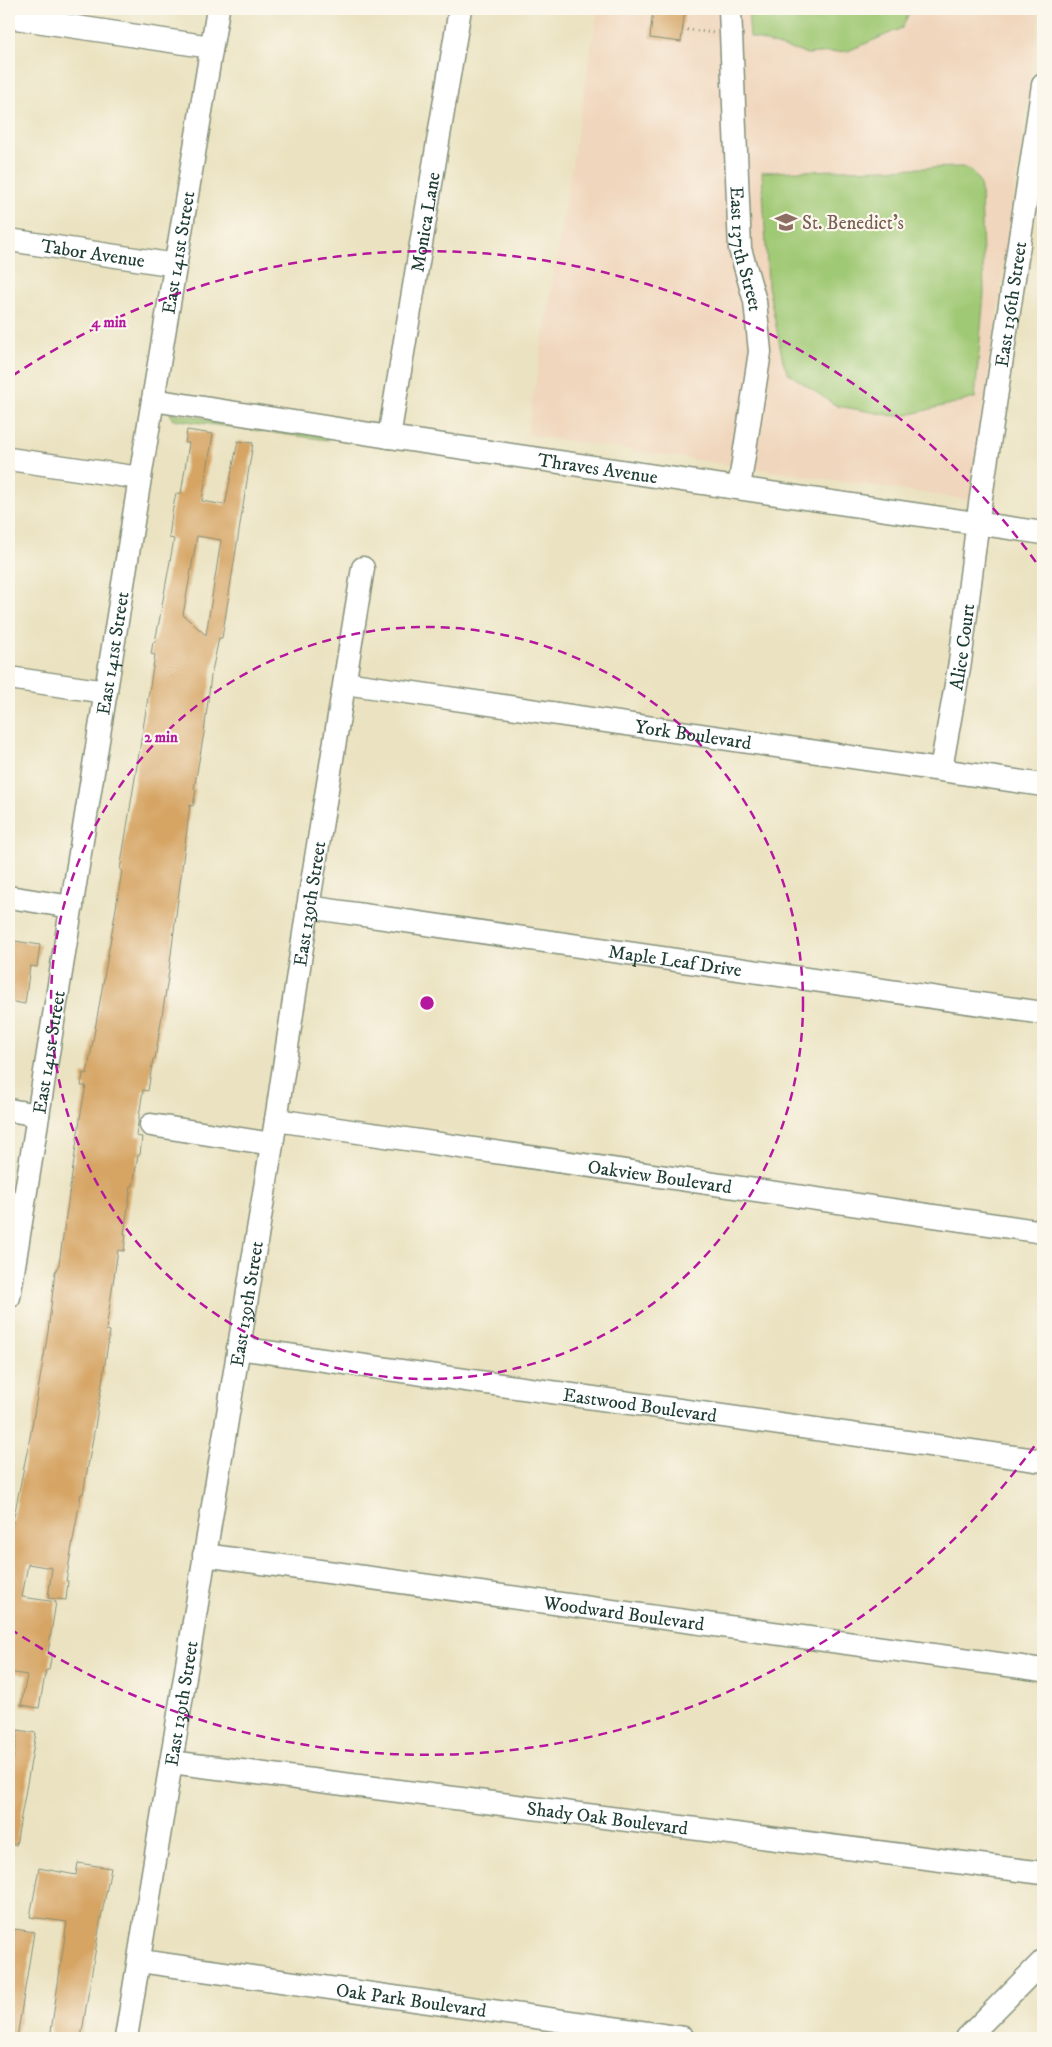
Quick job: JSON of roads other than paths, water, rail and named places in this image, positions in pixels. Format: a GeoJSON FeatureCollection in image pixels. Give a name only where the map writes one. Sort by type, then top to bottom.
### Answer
{"type":"FeatureCollection","features":[{"type":"Feature","properties":{"kind":"street","name":"East 141st Street"},"geometry":{"type":"LineString","coordinates":[[9,1296],[140,478],[218,9]]}},
{"type":"Feature","properties":{"kind":"street","name":"Monica Lane"},"geometry":{"type":"LineString","coordinates":[[389,437],[460,9]]}},
{"type":"Feature","properties":{"kind":"street","name":"East 137th Street"},"geometry":{"type":"LineString","coordinates":[[730,9],[740,249],[755,301],[760,352],[739,488]]}},
{"type":"Feature","properties":{"kind":"street"},"geometry":{"type":"LineString","coordinates":[[9,17],[211,47]]}},
{"type":"Feature","properties":{"kind":"street","name":"East 136th Street"},"geometry":{"type":"LineString","coordinates":[[978,524],[1039,144],[1043,85]]}},
{"type":"Feature","properties":{"kind":"street","name":"Tabor Avenue"},"geometry":{"type":"LineString","coordinates":[[9,240],[176,265]]}},
{"type":"Feature","properties":{"kind":"street","name":"Thraves Avenue"},"geometry":{"type":"LineString","coordinates":[[154,400],[389,437],[1043,533]]}},
{"type":"Feature","properties":{"kind":"street"},"geometry":{"type":"LineString","coordinates":[[9,458],[140,478]]}},
{"type":"Feature","properties":{"kind":"street","name":"Alice Court"},"geometry":{"type":"LineString","coordinates":[[941,769],[960,662],[978,524]]}},
{"type":"Feature","properties":{"kind":"street","name":"East 139th Street"},"geometry":{"type":"LineString","coordinates":[[126,2038],[276,1120],[308,907],[363,568]]}},
{"type":"Feature","properties":{"kind":"street"},"geometry":{"type":"LineString","coordinates":[[9,678],[106,692]]}},
{"type":"Feature","properties":{"kind":"street","name":"York Boulevard"},"geometry":{"type":"LineString","coordinates":[[345,683],[1043,784]]}},
{"type":"Feature","properties":{"kind":"street"},"geometry":{"type":"LineString","coordinates":[[9,897],[72,907]]}},
{"type":"Feature","properties":{"kind":"street","name":"Maple Leaf Drive"},"geometry":{"type":"LineString","coordinates":[[308,907],[1043,1013]]}},
{"type":"Feature","properties":{"kind":"street"},"geometry":{"type":"LineString","coordinates":[[9,1110],[38,1115]]}},
{"type":"Feature","properties":{"kind":"street","name":"Oakview Boulevard"},"geometry":{"type":"LineString","coordinates":[[276,1120],[1043,1232]]}},
{"type":"Feature","properties":{"kind":"street"},"geometry":{"type":"LineString","coordinates":[[151,1125],[272,1144]]}},
{"type":"Feature","properties":{"kind":"street","name":"Eastwood Boulevard"},"geometry":{"type":"LineString","coordinates":[[238,1348],[1043,1461]]}},
{"type":"Feature","properties":{"kind":"street","name":"Woodward Boulevard"},"geometry":{"type":"LineString","coordinates":[[204,1555],[1043,1670]]}},
{"type":"Feature","properties":{"kind":"street","name":"Shady Oak Boulevard"},"geometry":{"type":"LineString","coordinates":[[171,1762],[1043,1872]]}},
{"type":"Feature","properties":{"kind":"street","name":"Oak Park Boulevard"},"geometry":{"type":"LineString","coordinates":[[140,1961],[683,2038]]}},
{"type":"Feature","properties":{"kind":"street"},"geometry":{"type":"LineString","coordinates":[[967,2038],[1043,1961]]}},
{"type":"Feature","properties":{"kind":"place","name":"St. Benedict's"},"geometry":{"type":"Point","coordinates":[786,222]}}]}
